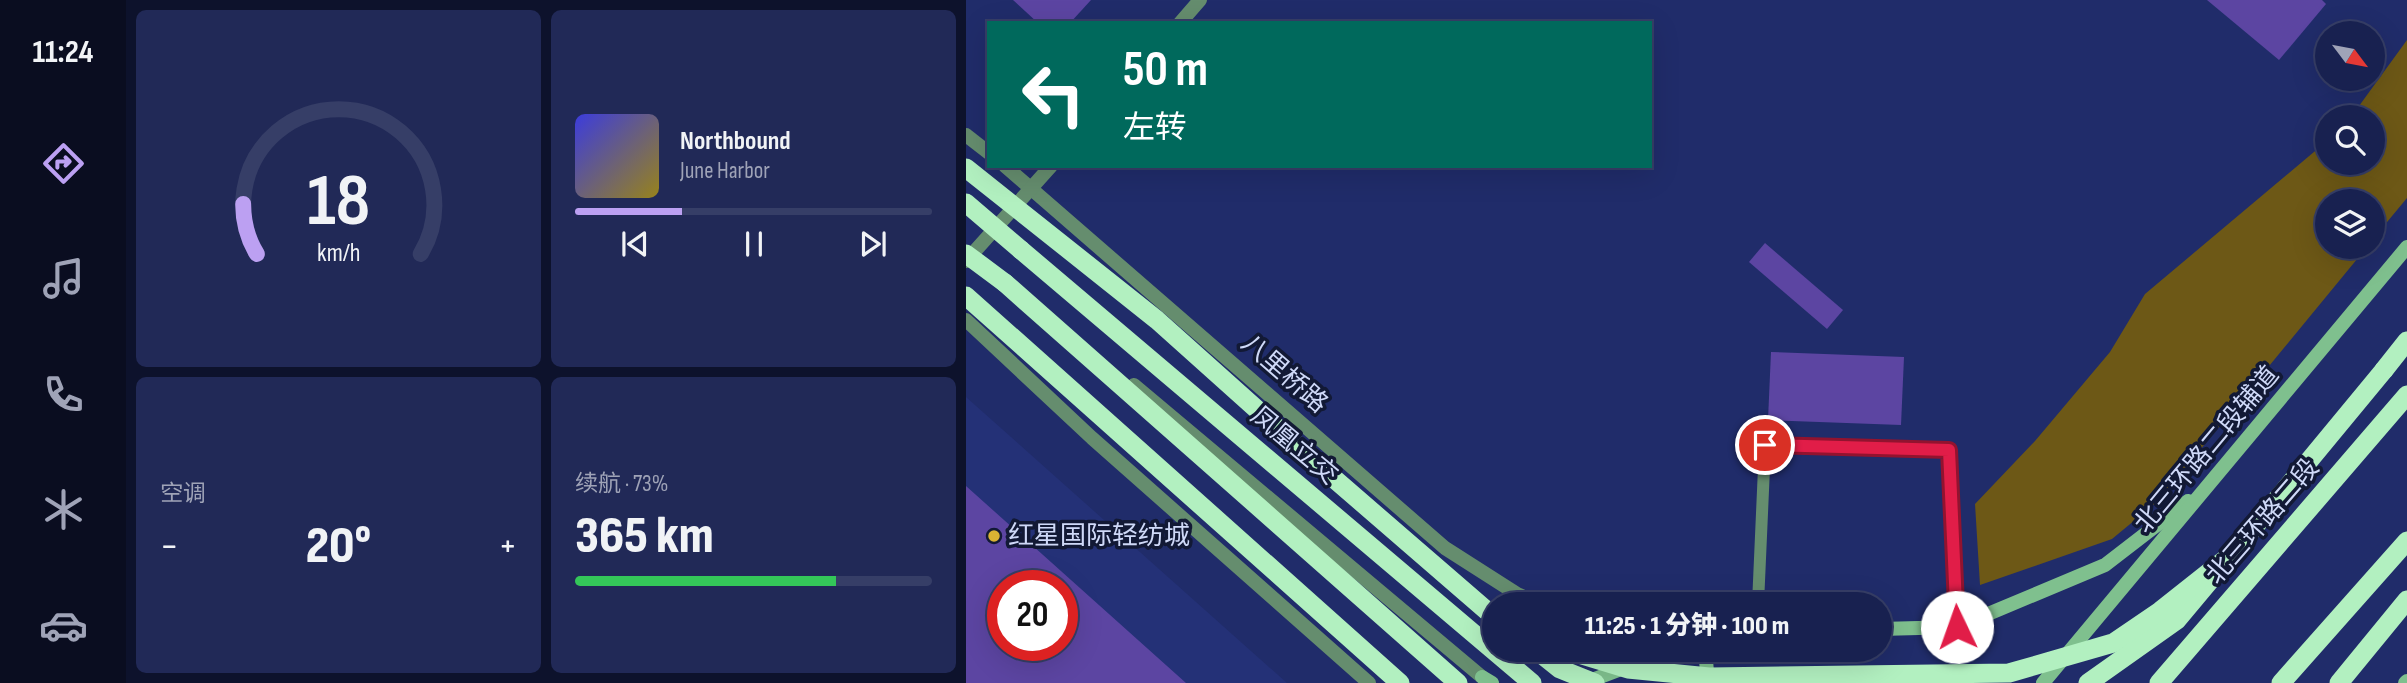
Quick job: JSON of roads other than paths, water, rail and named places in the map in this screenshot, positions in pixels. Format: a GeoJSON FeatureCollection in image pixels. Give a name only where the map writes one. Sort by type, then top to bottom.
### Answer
{"type":"FeatureCollection","features":[{"type":"Feature","properties":{"kind":"highway"},"geometry":{"type":"LineString","coordinates":[[966,169],[1157,320],[1482,607]]}},
{"type":"Feature","properties":{"kind":"highway","name":"凤凰立交"},"geometry":{"type":"LineString","coordinates":[[966,203],[1532,683]]}},
{"type":"Feature","properties":{"kind":"highway"},"geometry":{"type":"LineString","coordinates":[[968,252],[1458,683]]}},
{"type":"Feature","properties":{"kind":"highway"},"geometry":{"type":"LineString","coordinates":[[966,296],[1400,683]]}},
{"type":"Feature","properties":{"kind":"highway"},"geometry":{"type":"LineString","coordinates":[[2088,683],[2177,620],[2407,341]]}},
{"type":"Feature","properties":{"kind":"highway","name":"北三环路二段"},"geometry":{"type":"LineString","coordinates":[[2159,683],[2407,395]]}},
{"type":"Feature","properties":{"kind":"highway"},"geometry":{"type":"LineString","coordinates":[[2281,683],[2407,541]]}},
{"type":"Feature","properties":{"kind":"highway"},"geometry":{"type":"LineString","coordinates":[[1605,662],[1628,669],[1709,677],[2009,673],[2113,643],[2160,611],[2232,554]]}},
{"type":"Feature","properties":{"kind":"highway"},"geometry":{"type":"LineString","coordinates":[[1457,587],[1482,602]]}},
{"type":"Feature","properties":{"kind":"highway"},"geometry":{"type":"LineString","coordinates":[[2339,683],[2407,600]]}},
{"type":"Feature","properties":{"kind":"highway"},"geometry":{"type":"LineString","coordinates":[[1320,612],[1380,683]]}},
{"type":"Feature","properties":{"kind":"highway"},"geometry":{"type":"LineString","coordinates":[[1551,662],[1560,669],[1595,683]]}},
{"type":"Feature","properties":{"kind":"main road","name":"北三环路二段辅道"},"geometry":{"type":"LineString","coordinates":[[2043,683],[2407,247]]}},
{"type":"Feature","properties":{"kind":"main road"},"geometry":{"type":"LineString","coordinates":[[1892,629],[1957,627],[2105,565],[2211,483]]}},
{"type":"Feature","properties":{"kind":"main road"},"geometry":{"type":"LineString","coordinates":[[1584,683],[1640,662]]}},
{"type":"Feature","properties":{"kind":"main road"},"geometry":{"type":"LineString","coordinates":[[1706,662],[1708,683]]}},
{"type":"Feature","properties":{"kind":"street"},"geometry":{"type":"LineString","coordinates":[[1182,21],[1200,0]]}},
{"type":"Feature","properties":{"kind":"street"},"geometry":{"type":"LineString","coordinates":[[966,135],[987,151]]}},
{"type":"Feature","properties":{"kind":"street","name":"八里桥路"},"geometry":{"type":"LineString","coordinates":[[1008,168],[1445,548],[1514,592]]}},
{"type":"Feature","properties":{"kind":"street"},"geometry":{"type":"LineString","coordinates":[[1049,168],[968,252],[1487,681]]}},
{"type":"Feature","properties":{"kind":"street"},"geometry":{"type":"LineString","coordinates":[[966,320],[1092,438],[1368,683]]}},
{"type":"Feature","properties":{"kind":"lane"},"geometry":{"type":"LineString","coordinates":[[1759,592],[1765,445],[1949,450],[1957,627]]}},
{"type":"Feature","properties":{"kind":"place","name":"红星国际轻纺城"},"geometry":{"type":"Point","coordinates":[994,536]}}]}
